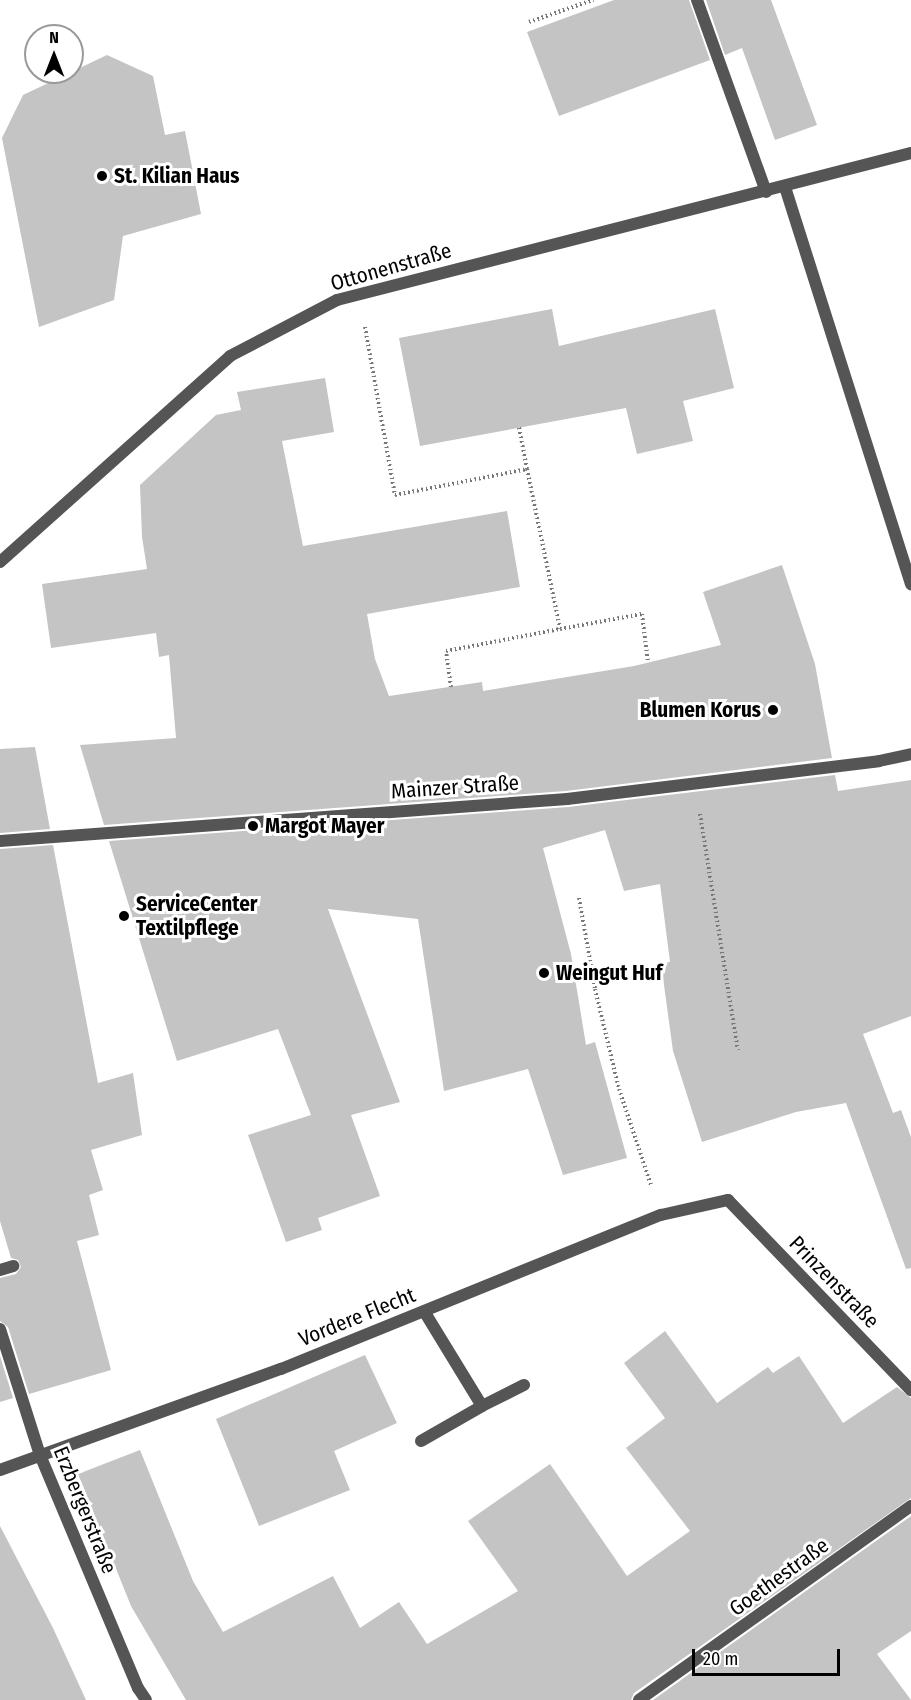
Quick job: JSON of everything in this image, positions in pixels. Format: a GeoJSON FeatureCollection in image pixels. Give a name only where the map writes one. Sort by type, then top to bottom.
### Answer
{"type":"FeatureCollection","features":[{"type":"Feature","properties":{"kind":"street"},"geometry":{"type":"LineString","coordinates":[[697,0],[766,192]]}},
{"type":"Feature","properties":{"kind":"street","name":"Ottonenstraße"},"geometry":{"type":"LineString","coordinates":[[0,562],[230,356],[337,300],[786,187],[911,153]]}},
{"type":"Feature","properties":{"kind":"street"},"geometry":{"type":"LineString","coordinates":[[786,187],[911,584]]}},
{"type":"Feature","properties":{"kind":"street","name":"Mainzer Straße"},"geometry":{"type":"LineString","coordinates":[[0,842],[567,798],[879,761],[911,754]]}},
{"type":"Feature","properties":{"kind":"street","name":"Vordere Flecht"},"geometry":{"type":"LineString","coordinates":[[0,1470],[280,1369],[661,1215],[728,1200]]}},
{"type":"Feature","properties":{"kind":"street","name":"Prinzenstraße"},"geometry":{"type":"LineString","coordinates":[[728,1200],[911,1390]]}},
{"type":"Feature","properties":{"kind":"street"},"geometry":{"type":"LineString","coordinates":[[0,1270],[13,1266]]}},
{"type":"Feature","properties":{"kind":"street"},"geometry":{"type":"LineString","coordinates":[[424,1311],[482,1406]]}},
{"type":"Feature","properties":{"kind":"street","name":"Erzbergerstraße"},"geometry":{"type":"LineString","coordinates":[[0,1329],[40,1455],[138,1688],[146,1700]]}},
{"type":"Feature","properties":{"kind":"street"},"geometry":{"type":"LineString","coordinates":[[421,1441],[524,1385]]}},
{"type":"Feature","properties":{"kind":"street","name":"Goethestraße"},"geometry":{"type":"LineString","coordinates":[[639,1700],[911,1506]]}},
{"type":"Feature","properties":{"kind":"path"},"geometry":{"type":"LineString","coordinates":[[529,22],[593,0]]}},
{"type":"Feature","properties":{"kind":"path"},"geometry":{"type":"LineString","coordinates":[[359,294],[395,495],[527,469]]}},
{"type":"Feature","properties":{"kind":"path"},"geometry":{"type":"LineString","coordinates":[[519,427],[560,629]]}},
{"type":"Feature","properties":{"kind":"path"},"geometry":{"type":"LineString","coordinates":[[451,687],[446,651],[642,614],[648,663]]}},
{"type":"Feature","properties":{"kind":"path"},"geometry":{"type":"LineString","coordinates":[[695,784],[738,1050]]}},
{"type":"Feature","properties":{"kind":"path"},"geometry":{"type":"LineString","coordinates":[[579,898],[595,989],[619,1089],[661,1215]]}},
{"type":"Feature","properties":{"kind":"building"},"geometry":{"type":"Polygon","coordinates":[[[614,0],[689,0],[710,60],[559,116],[527,32],[614,0]]]}},
{"type":"Feature","properties":{"kind":"building"},"geometry":{"type":"Polygon","coordinates":[[[706,0],[771,0],[817,125],[775,140],[742,48],[725,55],[706,0]]]}},
{"type":"Feature","properties":{"kind":"building","name":"St. Kilian Haus"},"geometry":{"type":"Polygon","coordinates":[[[107,55],[153,76],[165,135],[185,131],[201,214],[123,236],[114,300],[39,327],[2,138],[23,95],[46,84],[84,84],[84,66],[107,55]]]}},
{"type":"Feature","properties":{"kind":"building"},"geometry":{"type":"Polygon","coordinates":[[[552,309],[559,346],[715,309],[734,388],[683,401],[693,441],[637,454],[626,408],[420,446],[399,338],[552,309]]]}},
{"type":"Feature","properties":{"kind":"building"},"geometry":{"type":"Polygon","coordinates":[[[325,378],[334,432],[282,441],[303,546],[507,511],[520,587],[367,614],[375,659],[389,696],[482,682],[483,691],[634,666],[721,645],[703,592],[782,565],[815,664],[832,758],[566,791],[104,825],[80,745],[176,738],[169,655],[159,657],[156,633],[51,648],[42,584],[147,569],[142,537],[140,485],[216,415],[241,410],[237,392],[325,378]]]}},
{"type":"Feature","properties":{"kind":"building"},"geometry":{"type":"Polygon","coordinates":[[[35,747],[50,829],[0,833],[0,749],[35,747]]]}},
{"type":"Feature","properties":{"kind":"building"},"geometry":{"type":"Polygon","coordinates":[[[835,775],[838,791],[911,780],[911,1016],[863,1034],[893,1113],[901,1110],[911,1137],[911,1268],[906,1269],[846,1103],[796,1112],[702,1142],[673,1051],[661,963],[670,962],[660,884],[624,891],[605,830],[543,848],[571,954],[586,1045],[595,1042],[627,1158],[563,1175],[528,1069],[444,1091],[418,919],[328,909],[400,1102],[351,1115],[380,1196],[318,1218],[322,1230],[286,1242],[248,1135],[311,1115],[278,1029],[177,1061],[109,841],[568,807],[835,775]]]}},
{"type":"Feature","properties":{"kind":"building"},"geometry":{"type":"Polygon","coordinates":[[[53,845],[98,1083],[133,1073],[142,1135],[91,1150],[103,1190],[89,1195],[99,1235],[77,1241],[111,1370],[29,1394],[8,1327],[0,1321],[0,1278],[16,1274],[21,1267],[18,1260],[11,1258],[0,1221],[0,849],[53,845]]]}},
{"type":"Feature","properties":{"kind":"building"},"geometry":{"type":"Polygon","coordinates":[[[665,1331],[717,1403],[768,1367],[773,1373],[799,1356],[843,1423],[897,1387],[911,1398],[911,1498],[634,1693],[631,1700],[186,1700],[131,1606],[78,1474],[140,1450],[193,1581],[223,1632],[333,1576],[360,1628],[399,1602],[427,1644],[518,1591],[468,1521],[550,1464],[627,1576],[690,1531],[626,1448],[665,1418],[624,1363],[665,1331]]]}},
{"type":"Feature","properties":{"kind":"building"},"geometry":{"type":"Polygon","coordinates":[[[365,1355],[397,1423],[334,1451],[350,1490],[259,1526],[216,1419],[365,1355]]]}},
{"type":"Feature","properties":{"kind":"building"},"geometry":{"type":"Polygon","coordinates":[[[0,1356],[13,1398],[0,1402],[0,1356]]]}},
{"type":"Feature","properties":{"kind":"building"},"geometry":{"type":"Polygon","coordinates":[[[911,1516],[911,1631],[877,1654],[911,1700],[653,1700],[911,1516]]]}},
{"type":"Feature","properties":{"kind":"building"},"geometry":{"type":"Polygon","coordinates":[[[0,1526],[53,1628],[86,1700],[0,1700],[0,1526]]]}},
{"type":"Feature","properties":{"kind":"place","name":"St. Kilian Haus"},"geometry":{"type":"Point","coordinates":[102,176]}},
{"type":"Feature","properties":{"kind":"place","name":"Blumen Korus"},"geometry":{"type":"Point","coordinates":[773,710]}},
{"type":"Feature","properties":{"kind":"place","name":"Margot Mayer"},"geometry":{"type":"Point","coordinates":[253,826]}},
{"type":"Feature","properties":{"kind":"place","name":"ServiceCenter Textilpflege"},"geometry":{"type":"Point","coordinates":[124,916]}},
{"type":"Feature","properties":{"kind":"place","name":"Weingut Huf"},"geometry":{"type":"Point","coordinates":[544,973]}}]}
